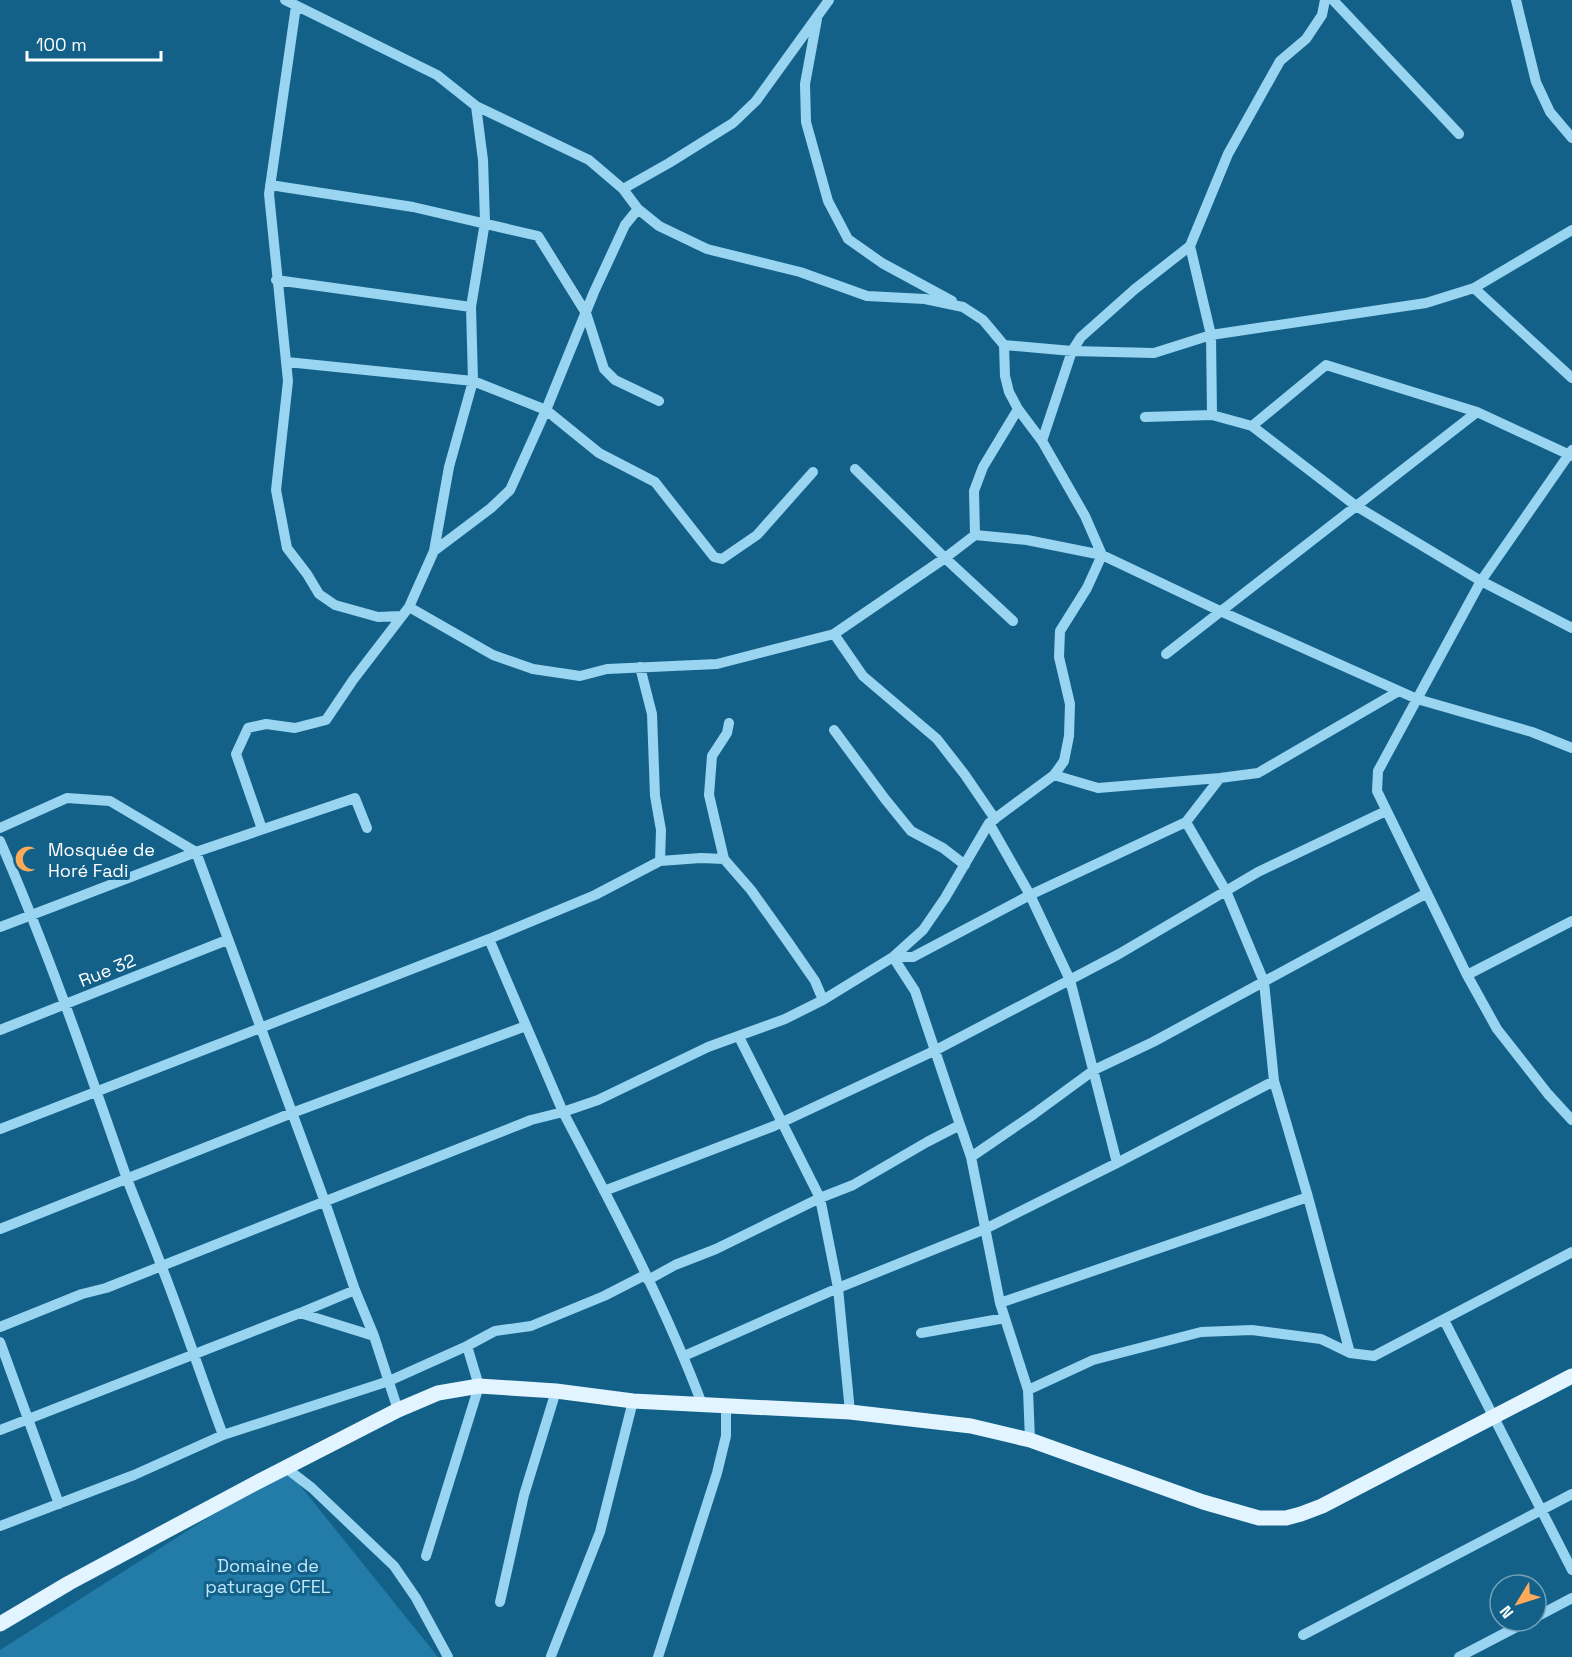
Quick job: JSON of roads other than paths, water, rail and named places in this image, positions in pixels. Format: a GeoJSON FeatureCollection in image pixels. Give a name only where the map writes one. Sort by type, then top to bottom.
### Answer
{"type":"FeatureCollection","features":[{"type":"Feature","properties":{"kind":"main road"},"geometry":{"type":"LineString","coordinates":[[0,1624],[69,1583],[398,1410],[438,1393],[479,1386],[556,1391],[633,1401],[850,1412],[971,1426],[1030,1440],[1203,1502],[1258,1518],[1286,1518],[1322,1506],[1572,1376]]}},
{"type":"Feature","properties":{"kind":"street"},"geometry":{"type":"LineString","coordinates":[[285,0],[437,75],[476,106],[589,160],[622,189],[638,209],[660,226],[707,249],[800,272],[867,296],[925,299],[963,307]]}},
{"type":"Feature","properties":{"kind":"street"},"geometry":{"type":"LineString","coordinates":[[622,189],[733,123],[756,101],[829,0]]}},
{"type":"Feature","properties":{"kind":"street"},"geometry":{"type":"LineString","coordinates":[[1042,441],[1072,351],[1081,337],[1127,296],[1190,246],[1228,154],[1280,61],[1306,39],[1322,15],[1325,0]]}},
{"type":"Feature","properties":{"kind":"street"},"geometry":{"type":"LineString","coordinates":[[1516,0],[1536,82],[1550,112],[1572,138]]}},
{"type":"Feature","properties":{"kind":"street"},"geometry":{"type":"LineString","coordinates":[[1340,2],[1459,134]]}},
{"type":"Feature","properties":{"kind":"street"},"geometry":{"type":"LineString","coordinates":[[296,6],[269,194],[288,381],[276,490],[287,548],[319,594],[335,605],[378,617],[400,616]]}},
{"type":"Feature","properties":{"kind":"street"},"geometry":{"type":"LineString","coordinates":[[0,1327],[531,1120],[598,1100],[708,1047],[785,1019],[823,1000],[893,957],[923,930],[992,821],[1053,775],[1064,761],[1069,736],[1070,704],[1059,657],[1060,631],[1087,588],[1102,555],[1085,516],[1042,441],[1018,409],[1009,392],[1005,376],[1004,345],[983,320],[882,263],[848,239],[828,201],[806,122],[805,84],[818,16]]}},
{"type":"Feature","properties":{"kind":"street"},"geometry":{"type":"LineString","coordinates":[[262,829],[236,754],[248,728],[266,724],[295,728],[326,720],[400,616],[409,607],[434,550],[449,467],[473,381],[471,307],[486,222],[483,160],[476,106]]}},
{"type":"Feature","properties":{"kind":"street"},"geometry":{"type":"LineString","coordinates":[[270,185],[413,207],[486,222],[538,236],[586,313],[604,369],[615,380],[659,401]]}},
{"type":"Feature","properties":{"kind":"street"},"geometry":{"type":"LineString","coordinates":[[434,550],[510,490],[626,225],[638,209]]}},
{"type":"Feature","properties":{"kind":"street"},"geometry":{"type":"LineString","coordinates":[[1004,345],[1072,351],[1154,353],[1211,335],[1426,303],[1474,288],[1571,233]]}},
{"type":"Feature","properties":{"kind":"street"},"geometry":{"type":"LineString","coordinates":[[1190,246],[1211,335],[1212,414]]}},
{"type":"Feature","properties":{"kind":"street"},"geometry":{"type":"LineString","coordinates":[[276,280],[471,307]]}},
{"type":"Feature","properties":{"kind":"street"},"geometry":{"type":"LineString","coordinates":[[1474,288],[1572,378]]}},
{"type":"Feature","properties":{"kind":"street"},"geometry":{"type":"LineString","coordinates":[[287,362],[473,381],[546,410],[599,453],[655,482],[714,557],[722,559],[757,535],[813,472]]}},
{"type":"Feature","properties":{"kind":"street"},"geometry":{"type":"LineString","coordinates":[[1252,426],[1326,365],[1477,412],[1571,454],[1481,581],[1378,771],[1377,790],[1467,975],[1497,1029],[1548,1094],[1572,1120]]}},
{"type":"Feature","properties":{"kind":"street"},"geometry":{"type":"LineString","coordinates":[[975,535],[974,491],[983,467],[1018,409]]}},
{"type":"Feature","properties":{"kind":"street"},"geometry":{"type":"LineString","coordinates":[[1166,654],[1477,412]]}},
{"type":"Feature","properties":{"kind":"street"},"geometry":{"type":"LineString","coordinates":[[1145,417],[1212,414],[1252,426],[1356,506],[1481,581],[1572,628]]}},
{"type":"Feature","properties":{"kind":"street"},"geometry":{"type":"LineString","coordinates":[[855,469],[1013,621]]}},
{"type":"Feature","properties":{"kind":"street"},"geometry":{"type":"LineString","coordinates":[[409,607],[493,655],[533,669],[580,676],[607,669],[717,664],[834,634],[975,535],[1027,540],[1102,555],[1220,612],[1417,699],[1532,732],[1572,748]]}},
{"type":"Feature","properties":{"kind":"street"},"geometry":{"type":"LineString","coordinates":[[834,634],[863,676],[937,739],[965,775],[992,821],[1070,980],[1117,1163]]}},
{"type":"Feature","properties":{"kind":"street"},"geometry":{"type":"LineString","coordinates":[[640,667],[652,714],[655,795],[661,830],[660,861]]}},
{"type":"Feature","properties":{"kind":"street"},"geometry":{"type":"LineString","coordinates":[[1053,775],[1098,788],[1258,773],[1399,691]]}},
{"type":"Feature","properties":{"kind":"street"},"geometry":{"type":"LineString","coordinates":[[729,723],[727,733],[712,756],[708,795],[724,859],[751,890],[815,981],[823,1000]]}},
{"type":"Feature","properties":{"kind":"street"},"geometry":{"type":"LineString","coordinates":[[834,730],[911,831],[943,848],[964,865]]}},
{"type":"Feature","properties":{"kind":"street"},"geometry":{"type":"LineString","coordinates":[[893,957],[913,957],[1030,895],[1186,822],[1220,778]]}},
{"type":"Feature","properties":{"kind":"street"},"geometry":{"type":"LineString","coordinates":[[0,828],[67,798],[110,801],[196,852],[325,1202],[355,1290],[374,1336],[398,1410]]}},
{"type":"Feature","properties":{"kind":"street"},"geometry":{"type":"LineString","coordinates":[[0,927],[196,852],[356,798],[367,828]]}},
{"type":"Feature","properties":{"kind":"street"},"geometry":{"type":"LineString","coordinates":[[604,1191],[782,1122],[936,1050],[1119,954],[1258,872],[1386,811]]}},
{"type":"Feature","properties":{"kind":"street"},"geometry":{"type":"LineString","coordinates":[[1186,822],[1226,891],[1263,982],[1274,1081],[1350,1353]]}},
{"type":"Feature","properties":{"kind":"street"},"geometry":{"type":"LineString","coordinates":[[0,841],[32,915],[64,1005],[98,1090],[127,1179],[162,1265],[223,1435]]}},
{"type":"Feature","properties":{"kind":"street"},"geometry":{"type":"LineString","coordinates":[[0,1129],[259,1026],[489,939],[595,895],[660,861],[724,859]]}},
{"type":"Feature","properties":{"kind":"street"},"geometry":{"type":"LineString","coordinates":[[971,1157],[1094,1070],[1153,1042],[1427,893]]}},
{"type":"Feature","properties":{"kind":"street"},"geometry":{"type":"LineString","coordinates":[[1467,975],[1572,921]]}},
{"type":"Feature","properties":{"kind":"street"},"geometry":{"type":"LineString","coordinates":[[489,939],[563,1112],[684,1356],[702,1404]]}},
{"type":"Feature","properties":{"kind":"street","name":"Rue 32"},"geometry":{"type":"LineString","coordinates":[[0,1030],[227,940]]}},
{"type":"Feature","properties":{"kind":"street"},"geometry":{"type":"LineString","coordinates":[[893,957],[915,992],[971,1157],[1000,1303],[1028,1390],[1030,1440]]}},
{"type":"Feature","properties":{"kind":"street"},"geometry":{"type":"LineString","coordinates":[[0,1229],[292,1113],[526,1026]]}},
{"type":"Feature","properties":{"kind":"street"},"geometry":{"type":"LineString","coordinates":[[739,1037],[820,1198],[838,1288],[850,1412]]}},
{"type":"Feature","properties":{"kind":"street"},"geometry":{"type":"LineString","coordinates":[[684,1356],[838,1288],[985,1229],[1274,1081]]}},
{"type":"Feature","properties":{"kind":"street"},"geometry":{"type":"LineString","coordinates":[[0,1526],[134,1475],[223,1435],[388,1381],[495,1331],[531,1326],[604,1296],[716,1249],[820,1198],[853,1185],[960,1125]]}},
{"type":"Feature","properties":{"kind":"street"},"geometry":{"type":"LineString","coordinates":[[1000,1303],[1308,1197]]}},
{"type":"Feature","properties":{"kind":"street"},"geometry":{"type":"LineString","coordinates":[[1028,1390],[1093,1360],[1201,1332],[1264,1331],[1321,1339],[1350,1353],[1374,1356],[1572,1251]]}},
{"type":"Feature","properties":{"kind":"street"},"geometry":{"type":"LineString","coordinates":[[0,1430],[355,1290]]}},
{"type":"Feature","properties":{"kind":"street"},"geometry":{"type":"LineString","coordinates":[[300,1312],[374,1336]]}},
{"type":"Feature","properties":{"kind":"street"},"geometry":{"type":"LineString","coordinates":[[921,1333],[1005,1318]]}},
{"type":"Feature","properties":{"kind":"street"},"geometry":{"type":"LineString","coordinates":[[1444,1320],[1572,1570]]}},
{"type":"Feature","properties":{"kind":"street"},"geometry":{"type":"LineString","coordinates":[[0,1342],[59,1504]]}},
{"type":"Feature","properties":{"kind":"street"},"geometry":{"type":"LineString","coordinates":[[426,1556],[479,1386],[467,1346]]}},
{"type":"Feature","properties":{"kind":"street"},"geometry":{"type":"LineString","coordinates":[[500,1602],[524,1495],[556,1391]]}},
{"type":"Feature","properties":{"kind":"street"},"geometry":{"type":"LineString","coordinates":[[551,1656],[600,1532],[633,1401]]}},
{"type":"Feature","properties":{"kind":"street"},"geometry":{"type":"LineString","coordinates":[[658,1657],[717,1473],[726,1436],[726,1406]]}},
{"type":"Feature","properties":{"kind":"street"},"geometry":{"type":"LineString","coordinates":[[286,1468],[312,1488],[394,1566],[416,1598],[448,1657]]}},
{"type":"Feature","properties":{"kind":"street"},"geometry":{"type":"LineString","coordinates":[[1303,1635],[1572,1494]]}},
{"type":"Feature","properties":{"kind":"street"},"geometry":{"type":"LineString","coordinates":[[1548,1611],[1572,1598]]}},
{"type":"Feature","properties":{"kind":"street"},"geometry":{"type":"LineString","coordinates":[[1459,1657],[1505,1633]]}},
{"type":"Feature","properties":{"kind":"place","name":"Mosquée de Horé Fadi"},"geometry":{"type":"Point","coordinates":[28,859]}},
{"type":"Feature","properties":{"kind":"park label","name":"Domaine de paturage CFEL"},"geometry":{"type":"Point","coordinates":[268,1575]}}]}
